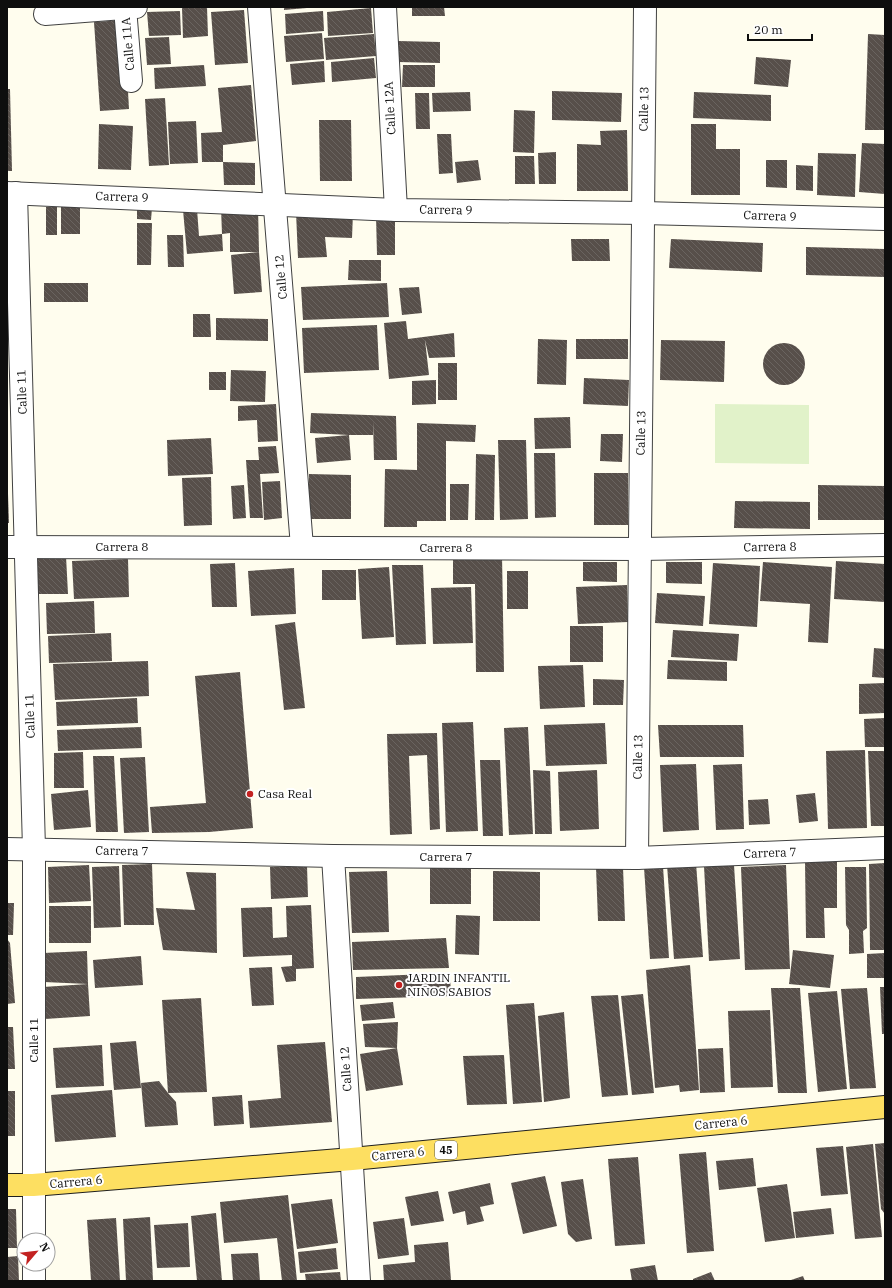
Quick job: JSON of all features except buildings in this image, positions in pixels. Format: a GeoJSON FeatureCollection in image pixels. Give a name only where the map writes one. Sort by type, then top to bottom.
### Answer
{"type":"FeatureCollection","features":[{"type":"Feature","properties":{"kind":"main road","name":"Carrera 6"},"geometry":{"type":"LineString","coordinates":[[7,1185],[33,1185],[352,1159],[885,1107]]}},
{"type":"Feature","properties":{"kind":"street"},"geometry":{"type":"LineString","coordinates":[[45,14],[131,7]]}},
{"type":"Feature","properties":{"kind":"street","name":"Calle 11A"},"geometry":{"type":"LineString","coordinates":[[131,7],[131,81]]}},
{"type":"Feature","properties":{"kind":"street","name":"Calle 12"},"geometry":{"type":"LineString","coordinates":[[259,7],[302,547]]}},
{"type":"Feature","properties":{"kind":"street","name":"Calle 12A"},"geometry":{"type":"LineString","coordinates":[[385,7],[396,210]]}},
{"type":"Feature","properties":{"kind":"street","name":"Calle 13"},"geometry":{"type":"LineString","coordinates":[[637,858],[645,7]]}},
{"type":"Feature","properties":{"kind":"street","name":"Carrera 9"},"geometry":{"type":"LineString","coordinates":[[12,193],[396,210],[643,213],[885,219]]}},
{"type":"Feature","properties":{"kind":"street","name":"Calle 11"},"geometry":{"type":"LineString","coordinates":[[12,193],[16,547],[34,848],[34,1232]]}},
{"type":"Feature","properties":{"kind":"street","name":"Carrera 8"},"geometry":{"type":"LineString","coordinates":[[16,547],[640,549],[885,544]]}},
{"type":"Feature","properties":{"kind":"street","name":"Carrera 7"},"geometry":{"type":"LineString","coordinates":[[7,849],[34,848],[333,856],[637,858],[885,848]]}},
{"type":"Feature","properties":{"kind":"street","name":"Calle 12"},"geometry":{"type":"LineString","coordinates":[[333,856],[359,1281]]}},
{"type":"Feature","properties":{"kind":"green space"},"geometry":{"type":"Polygon","coordinates":[[[715,404],[809,405],[809,464],[715,463],[715,404]]]}},
{"type":"Feature","properties":{"kind":"place","name":"Casa Real"},"geometry":{"type":"Point","coordinates":[250,794]}},
{"type":"Feature","properties":{"kind":"place","name":"JARDIN INFANTIL NIÑOS SABIOS"},"geometry":{"type":"Point","coordinates":[399,985]}}]}
